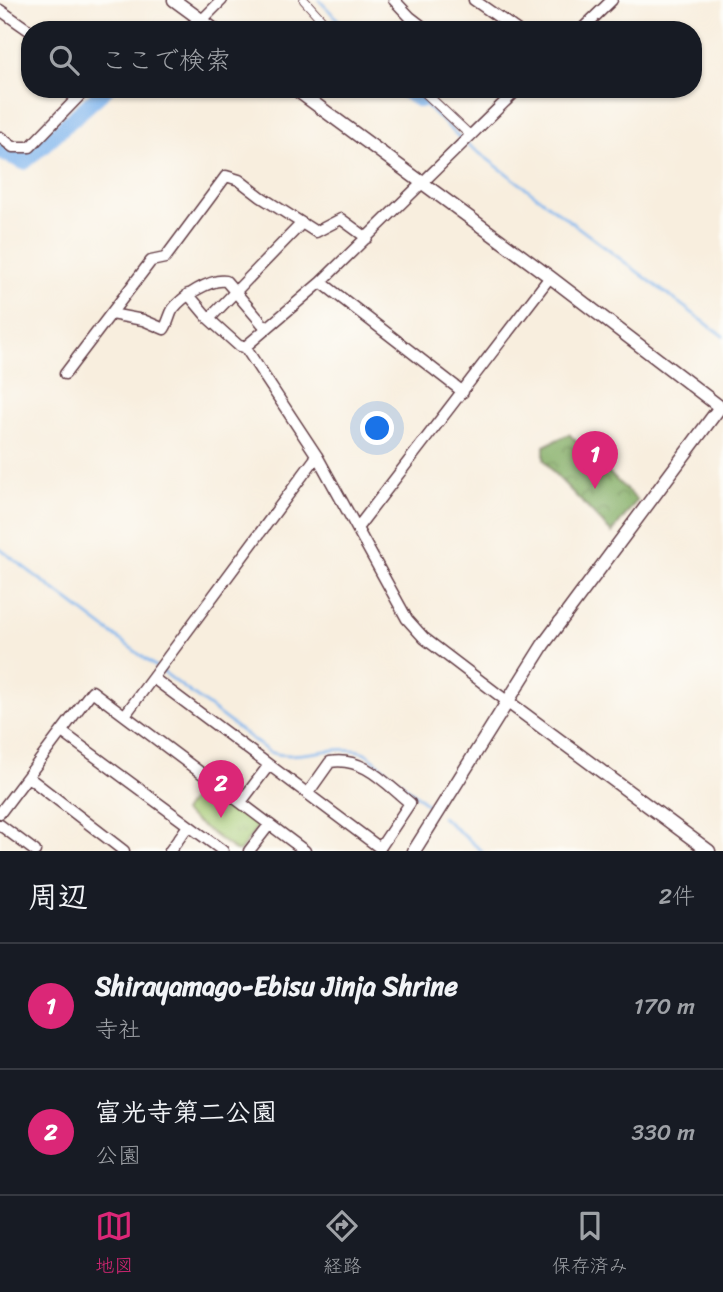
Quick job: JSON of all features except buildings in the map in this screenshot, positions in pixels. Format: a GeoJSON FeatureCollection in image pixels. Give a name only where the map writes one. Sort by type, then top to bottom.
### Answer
{"type":"FeatureCollection","features":[{"type":"Feature","properties":{"kind":"street"},"geometry":{"type":"LineString","coordinates":[[5,0],[0,8],[21,24]]}},
{"type":"Feature","properties":{"kind":"street"},"geometry":{"type":"LineString","coordinates":[[174,0],[202,20],[222,0]]}},
{"type":"Feature","properties":{"kind":"street"},"geometry":{"type":"LineString","coordinates":[[304,0],[323,21]]}},
{"type":"Feature","properties":{"kind":"street"},"geometry":{"type":"LineString","coordinates":[[394,0],[415,21]]}},
{"type":"Feature","properties":{"kind":"street"},"geometry":{"type":"LineString","coordinates":[[474,0],[504,21]]}},
{"type":"Feature","properties":{"kind":"street"},"geometry":{"type":"LineString","coordinates":[[590,21],[612,0]]}},
{"type":"Feature","properties":{"kind":"street"},"geometry":{"type":"LineString","coordinates":[[0,137],[13,147],[30,147],[77,98]]}},
{"type":"Feature","properties":{"kind":"street"},"geometry":{"type":"LineString","coordinates":[[307,98],[721,405],[543,645],[414,851]]}},
{"type":"Feature","properties":{"kind":"street"},"geometry":{"type":"LineString","coordinates":[[429,98],[466,141]]}},
{"type":"Feature","properties":{"kind":"street"},"geometry":{"type":"LineString","coordinates":[[245,347],[321,282],[423,184],[506,98]]}},
{"type":"Feature","properties":{"kind":"street"},"geometry":{"type":"LineString","coordinates":[[65,374],[151,261],[164,258],[226,176],[239,180],[316,232],[341,219],[367,238]]}},
{"type":"Feature","properties":{"kind":"street"},"geometry":{"type":"LineString","coordinates":[[209,318],[302,223]]}},
{"type":"Feature","properties":{"kind":"street"},"geometry":{"type":"LineString","coordinates":[[358,527],[550,277]]}},
{"type":"Feature","properties":{"kind":"street"},"geometry":{"type":"LineString","coordinates":[[111,314],[143,320],[164,329],[172,311],[188,294],[220,280],[226,281],[266,328]]}},
{"type":"Feature","properties":{"kind":"street"},"geometry":{"type":"LineString","coordinates":[[321,282],[463,392]]}},
{"type":"Feature","properties":{"kind":"street"},"geometry":{"type":"LineString","coordinates":[[188,294],[239,346],[245,347],[317,456],[407,619],[424,638],[709,851]]}},
{"type":"Feature","properties":{"kind":"street"},"geometry":{"type":"LineString","coordinates":[[125,715],[317,456]]}},
{"type":"Feature","properties":{"kind":"street"},"geometry":{"type":"LineString","coordinates":[[154,676],[380,850],[410,803],[368,768],[344,759],[330,762],[308,793]]}},
{"type":"Feature","properties":{"kind":"street"},"geometry":{"type":"LineString","coordinates":[[0,813],[92,691],[305,851]]}},
{"type":"Feature","properties":{"kind":"street"},"geometry":{"type":"LineString","coordinates":[[62,732],[223,851]]}},
{"type":"Feature","properties":{"kind":"street"},"geometry":{"type":"LineString","coordinates":[[241,802],[269,765]]}},
{"type":"Feature","properties":{"kind":"street"},"geometry":{"type":"LineString","coordinates":[[28,777],[124,851]]}},
{"type":"Feature","properties":{"kind":"street"},"geometry":{"type":"LineString","coordinates":[[0,825],[35,851]]}},
{"type":"Feature","properties":{"kind":"street"},"geometry":{"type":"LineString","coordinates":[[248,851],[269,825]]}},
{"type":"Feature","properties":{"kind":"street"},"geometry":{"type":"LineString","coordinates":[[170,851],[188,826]]}},
{"type":"Feature","properties":{"kind":"green space"},"geometry":{"type":"Polygon","coordinates":[[[569,434],[637,500],[612,533],[553,472],[544,459],[544,446],[569,434]]]}},
{"type":"Feature","properties":{"kind":"green space"},"geometry":{"type":"Polygon","coordinates":[[[204,781],[260,823],[240,851],[236,851],[183,812],[204,781]]]}},
{"type":"Feature","properties":{"kind":"waterway"},"geometry":{"type":"LineString","coordinates":[[319,0],[339,21]]}},
{"type":"Feature","properties":{"kind":"waterway"},"geometry":{"type":"LineString","coordinates":[[0,151],[24,162],[96,98]]}},
{"type":"Feature","properties":{"kind":"waterway"},"geometry":{"type":"LineString","coordinates":[[419,98],[461,139]]}},
{"type":"Feature","properties":{"kind":"waterway"},"geometry":{"type":"LineString","coordinates":[[466,143],[723,336]]}},
{"type":"Feature","properties":{"kind":"waterway"},"geometry":{"type":"LineString","coordinates":[[0,549],[156,667]]}},
{"type":"Feature","properties":{"kind":"waterway"},"geometry":{"type":"LineString","coordinates":[[162,671],[269,752],[293,755],[354,750],[366,753],[434,810]]}},
{"type":"Feature","properties":{"kind":"waterway"},"geometry":{"type":"LineString","coordinates":[[442,817],[482,851]]}},
{"type":"Feature","properties":{"kind":"place","name":"Shirayamago-Ebisu Jinja Shrine"},"geometry":{"type":"Point","coordinates":[595,489]}},
{"type":"Feature","properties":{"kind":"place","name":"富光寺第二公園"},"geometry":{"type":"Point","coordinates":[221,818]}}]}
